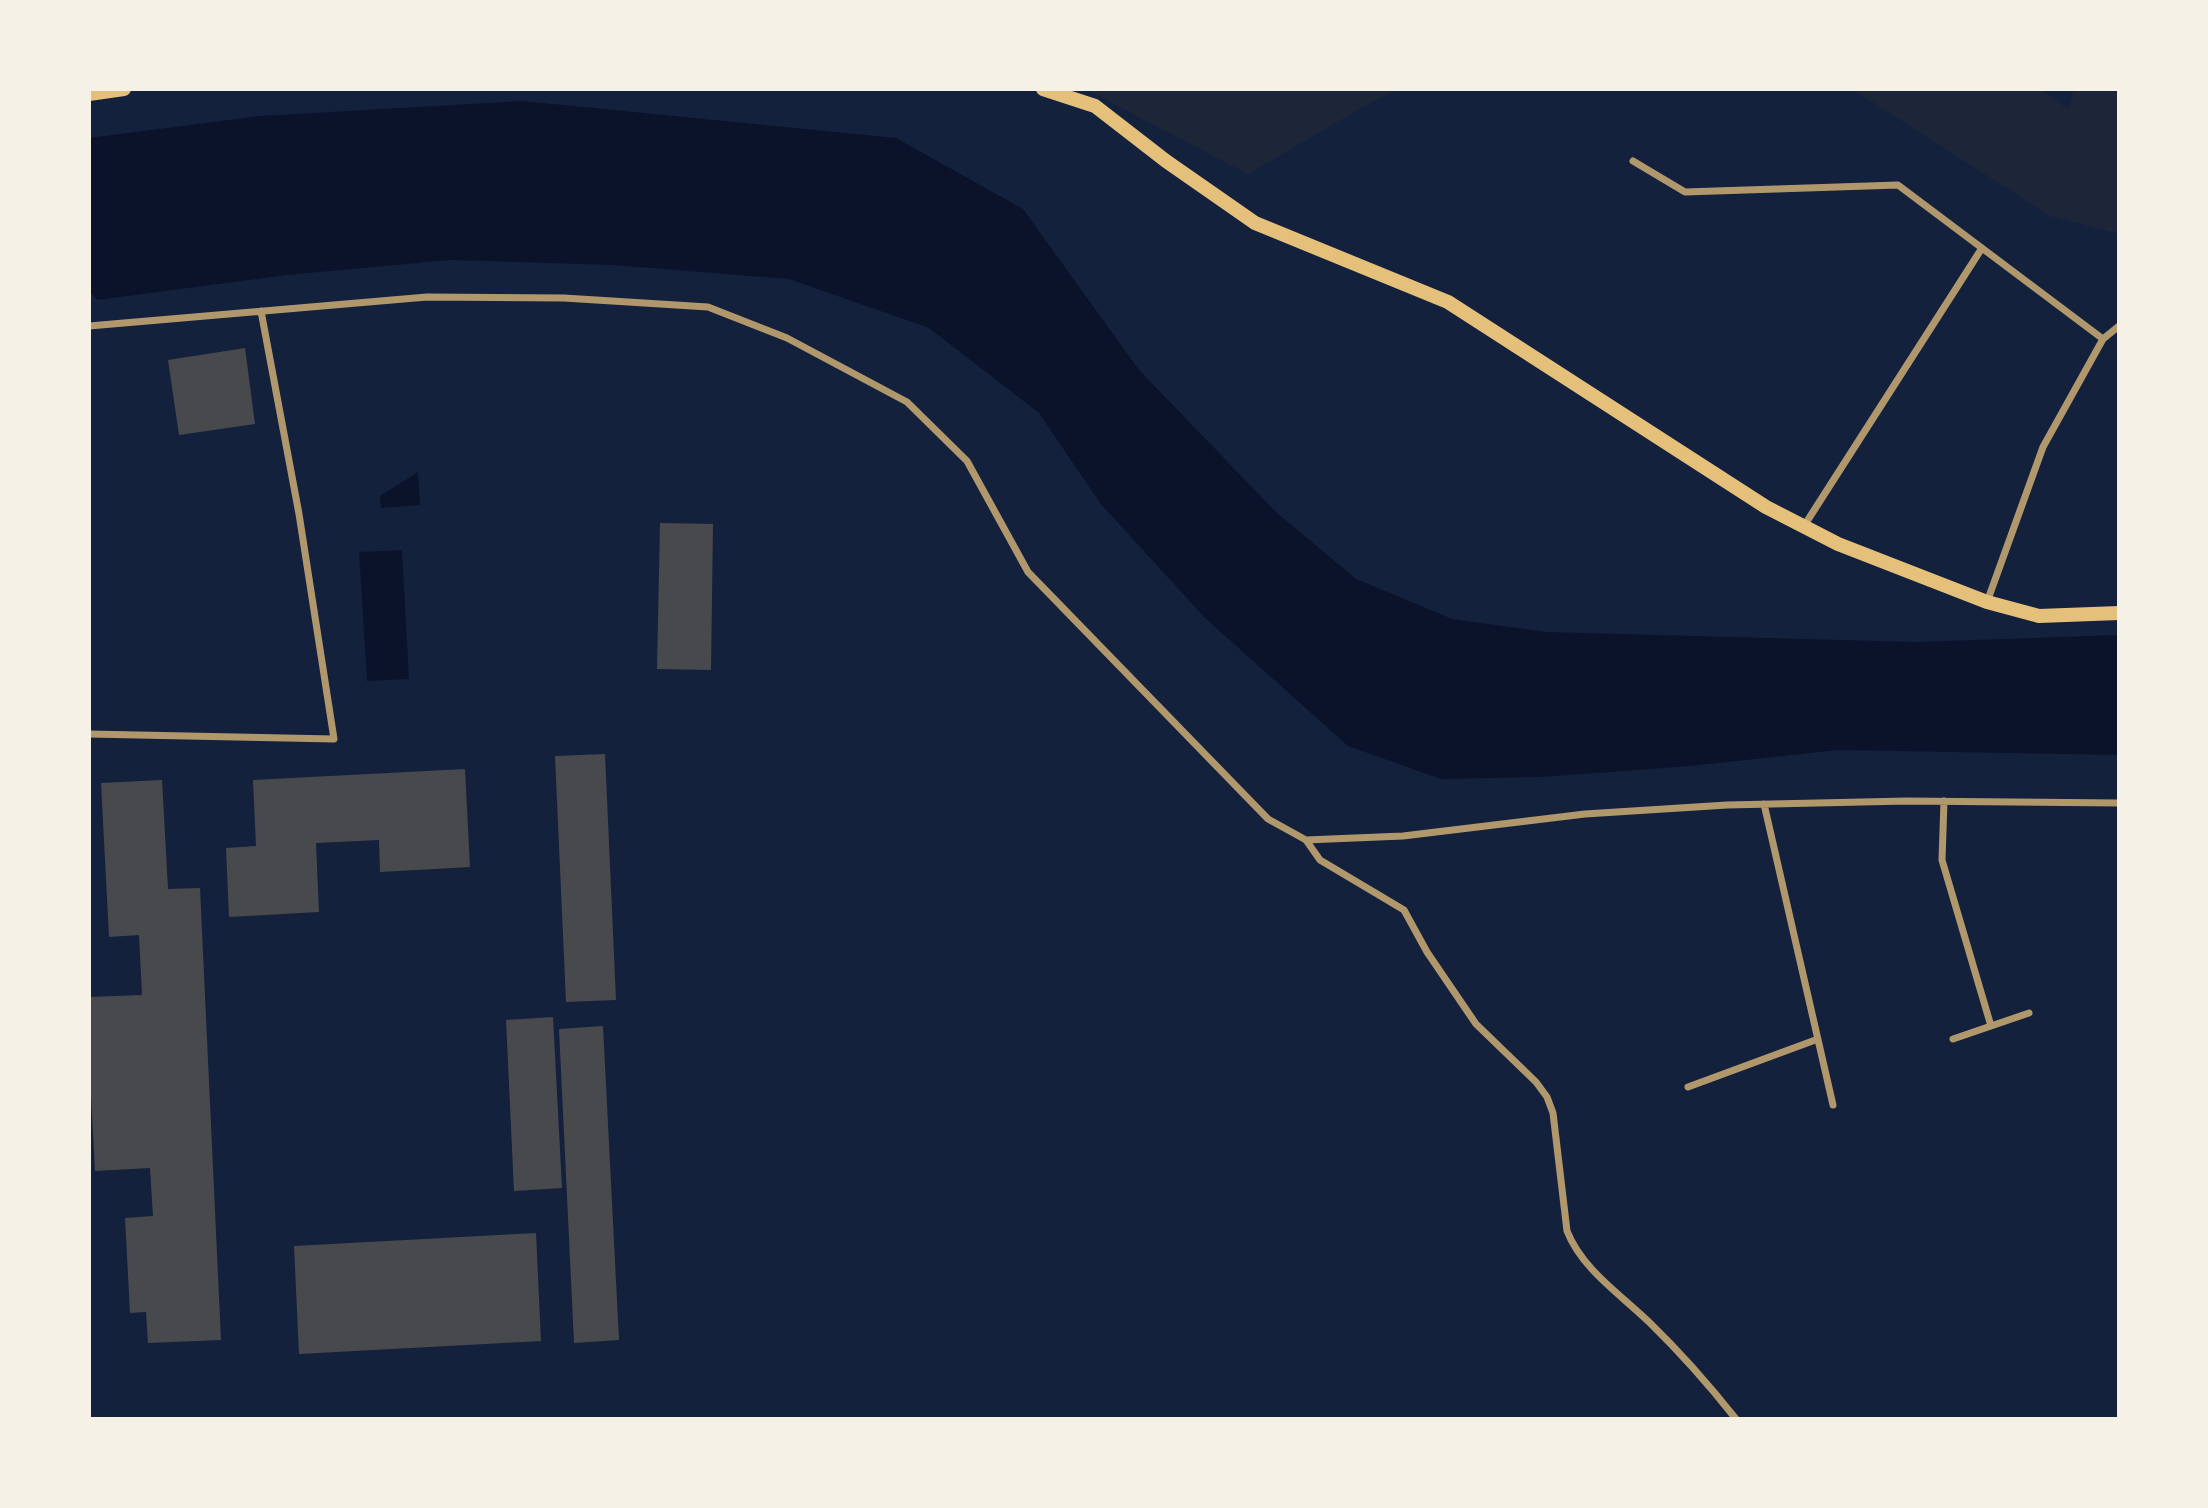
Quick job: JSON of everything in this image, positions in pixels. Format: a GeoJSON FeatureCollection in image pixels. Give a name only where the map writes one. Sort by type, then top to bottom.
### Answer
{"type":"FeatureCollection","features":[{"type":"Feature","properties":{"kind":"main road"},"geometry":{"type":"LineString","coordinates":[[89,94],[124,89]]}},
{"type":"Feature","properties":{"kind":"main road"},"geometry":{"type":"LineString","coordinates":[[1043,89],[1095,106],[1166,161],[1255,223],[1448,302],[1755,500],[1838,544],[1987,602],[2039,617],[2119,613]]}},
{"type":"Feature","properties":{"kind":"street"},"geometry":{"type":"LineString","coordinates":[[1633,161],[1685,192],[1898,185],[2103,339]]}},
{"type":"Feature","properties":{"kind":"street"},"geometry":{"type":"LineString","coordinates":[[1804,526],[1982,248]]}},
{"type":"Feature","properties":{"kind":"street"},"geometry":{"type":"LineString","coordinates":[[89,326],[427,297],[564,298],[708,307],[787,338],[907,401],[967,461],[1028,572],[1268,819],[1306,840],[1320,860],[1404,909],[1427,952],[1476,1024],[1536,1082],[1547,1097],[1553,1113],[1567,1231],[1574,1247],[1585,1262],[1703,1378],[1736,1419]]}},
{"type":"Feature","properties":{"kind":"street"},"geometry":{"type":"LineString","coordinates":[[89,734],[334,739],[299,514],[261,311]]}},
{"type":"Feature","properties":{"kind":"street"},"geometry":{"type":"LineString","coordinates":[[1987,602],[2043,447],[2103,339],[2119,326]]}},
{"type":"Feature","properties":{"kind":"street"},"geometry":{"type":"LineString","coordinates":[[1944,802],[1942,860],[1991,1026]]}},
{"type":"Feature","properties":{"kind":"street"},"geometry":{"type":"LineString","coordinates":[[1306,840],[1403,836],[1585,814],[1764,804],[2119,803]]}},
{"type":"Feature","properties":{"kind":"street"},"geometry":{"type":"LineString","coordinates":[[1764,804],[1833,1105]]}},
{"type":"Feature","properties":{"kind":"street"},"geometry":{"type":"LineString","coordinates":[[1953,1039],[2029,1013]]}},
{"type":"Feature","properties":{"kind":"street"},"geometry":{"type":"LineString","coordinates":[[1688,1087],[1818,1039]]}},
{"type":"Feature","properties":{"kind":"shaded area"},"geometry":{"type":"Polygon","coordinates":[[[1085,89],[1401,89],[1375,100],[1248,174],[1085,89]]]}},
{"type":"Feature","properties":{"kind":"shaded area"},"geometry":{"type":"Polygon","coordinates":[[[1852,89],[2040,89],[2068,109],[2074,89],[2119,89],[2119,234],[2050,216],[1852,89]]]}},
{"type":"Feature","properties":{"kind":"shaded area"},"geometry":{"type":"Polygon","coordinates":[[[523,101],[896,138],[1023,209],[1139,370],[1276,512],[1356,579],[1452,619],[1547,632],[1916,642],[2119,635],[2119,755],[1838,750],[1691,766],[1542,777],[1441,779],[1348,746],[1205,618],[1100,503],[1039,413],[929,328],[789,279],[612,265],[450,260],[287,275],[97,300],[89,291],[89,138],[260,116],[523,101]]]}},
{"type":"Feature","properties":{"kind":"shaded area"},"geometry":{"type":"Polygon","coordinates":[[[418,472],[420,505],[381,508],[380,496],[418,472]]]}},
{"type":"Feature","properties":{"kind":"shaded area"},"geometry":{"type":"Polygon","coordinates":[[[402,550],[409,679],[367,681],[359,552],[402,550]]]}},
{"type":"Feature","properties":{"kind":"building"},"geometry":{"type":"Polygon","coordinates":[[[245,348],[255,424],[179,435],[168,360],[245,348]]]}},
{"type":"Feature","properties":{"kind":"building"},"geometry":{"type":"Polygon","coordinates":[[[660,523],[713,524],[711,670],[657,669],[660,523]]]}},
{"type":"Feature","properties":{"kind":"building"},"geometry":{"type":"Polygon","coordinates":[[[605,754],[616,1000],[566,1002],[555,756],[605,754]]]}},
{"type":"Feature","properties":{"kind":"building"},"geometry":{"type":"Polygon","coordinates":[[[465,769],[470,867],[380,872],[379,840],[316,843],[319,912],[229,917],[226,848],[256,846],[253,780],[465,769]]]}},
{"type":"Feature","properties":{"kind":"building"},"geometry":{"type":"Polygon","coordinates":[[[162,780],[168,889],[200,888],[221,1340],[148,1343],[146,1312],[130,1313],[125,1218],[153,1216],[150,1168],[95,1171],[89,997],[142,995],[139,935],[109,937],[101,783],[162,780]]]}},
{"type":"Feature","properties":{"kind":"building"},"geometry":{"type":"Polygon","coordinates":[[[553,1017],[562,1188],[514,1191],[506,1020],[553,1017]]]}},
{"type":"Feature","properties":{"kind":"building"},"geometry":{"type":"Polygon","coordinates":[[[603,1026],[619,1340],[574,1343],[559,1029],[603,1026]]]}},
{"type":"Feature","properties":{"kind":"building"},"geometry":{"type":"Polygon","coordinates":[[[536,1233],[541,1341],[299,1354],[294,1246],[536,1233]]]}}]}
